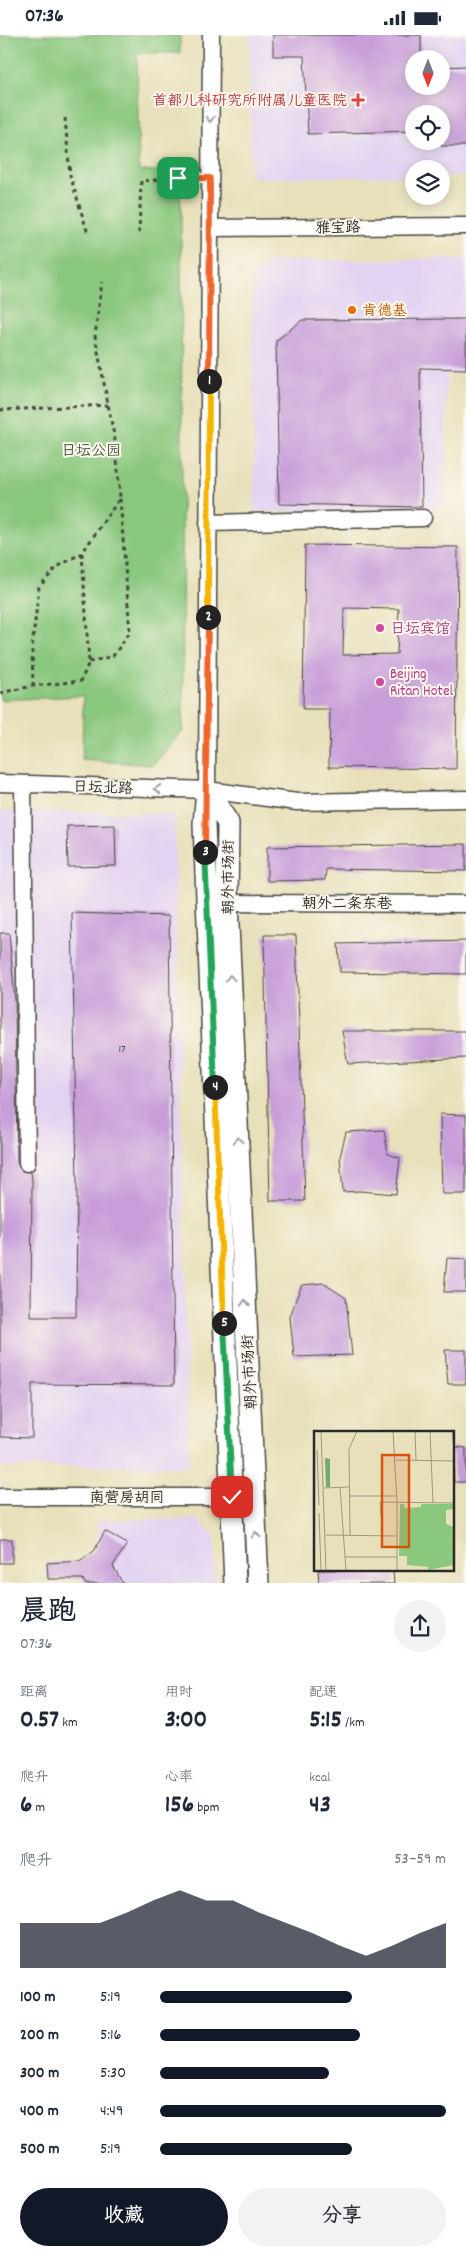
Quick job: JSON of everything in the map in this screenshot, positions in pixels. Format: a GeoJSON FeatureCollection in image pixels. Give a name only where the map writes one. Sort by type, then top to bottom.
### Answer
{"type":"FeatureCollection","features":[{"type":"Feature","properties":{"kind":"main road","name":"朝外市场街"},"geometry":{"type":"LineString","coordinates":[[207,790],[228,823],[227,903],[258,1583]]}},
{"type":"Feature","properties":{"kind":"main road","name":"朝外市场街"},"geometry":{"type":"LineString","coordinates":[[207,790],[204,824],[235,1583]]}},
{"type":"Feature","properties":{"kind":"street"},"geometry":{"type":"LineString","coordinates":[[207,790],[211,35]]}},
{"type":"Feature","properties":{"kind":"street","name":"雅宝路"},"geometry":{"type":"LineString","coordinates":[[210,229],[466,226]]}},
{"type":"Feature","properties":{"kind":"street"},"geometry":{"type":"LineString","coordinates":[[208,523],[423,519]]}},
{"type":"Feature","properties":{"kind":"street","name":"日坛北路"},"geometry":{"type":"LineString","coordinates":[[0,783],[207,790],[298,802],[466,799]]}},
{"type":"Feature","properties":{"kind":"street"},"geometry":{"type":"LineString","coordinates":[[23,783],[27,1163]]}},
{"type":"Feature","properties":{"kind":"street","name":"朝外二条东巷"},"geometry":{"type":"LineString","coordinates":[[227,903],[466,904]]}},
{"type":"Feature","properties":{"kind":"street","name":"南营房胡同"},"geometry":{"type":"LineString","coordinates":[[0,1497],[232,1497],[254,1495]]}},
{"type":"Feature","properties":{"kind":"path"},"geometry":{"type":"LineString","coordinates":[[65,118],[70,175],[88,235]]}},
{"type":"Feature","properties":{"kind":"path"},"geometry":{"type":"LineString","coordinates":[[139,233],[141,181],[210,178]]}},
{"type":"Feature","properties":{"kind":"path"},"geometry":{"type":"LineString","coordinates":[[89,662],[113,656],[130,632],[116,446],[95,337],[102,282]]}},
{"type":"Feature","properties":{"kind":"path"},"geometry":{"type":"LineString","coordinates":[[0,410],[109,405]]}},
{"type":"Feature","properties":{"kind":"path"},"geometry":{"type":"LineString","coordinates":[[33,686],[32,648],[39,587],[57,567],[82,553],[120,498]]}},
{"type":"Feature","properties":{"kind":"path"},"geometry":{"type":"LineString","coordinates":[[0,693],[33,686],[81,681],[89,662],[82,553]]}},
{"type":"Feature","properties":{"kind":"shaded area","name":"首都儿科研究所附属儿童医院"},"geometry":{"type":"Polygon","coordinates":[[[250,35],[466,35],[466,176],[450,176],[450,160],[405,160],[405,176],[251,178],[250,35]]]}},
{"type":"Feature","properties":{"kind":"shaded area"},"geometry":{"type":"Polygon","coordinates":[[[466,258],[466,373],[447,374],[445,508],[254,512],[252,276],[270,261],[466,258]]]}},
{"type":"Feature","properties":{"kind":"shaded area"},"geometry":{"type":"Polygon","coordinates":[[[0,811],[174,814],[189,1466],[0,1467],[0,811]]]}},
{"type":"Feature","properties":{"kind":"shaded area"},"geometry":{"type":"Polygon","coordinates":[[[197,1519],[215,1536],[215,1583],[100,1583],[98,1520],[197,1519]]]}},
{"type":"Feature","properties":{"kind":"green space","name":"日坛公园"},"geometry":{"type":"Polygon","coordinates":[[[0,35],[180,35],[180,53],[137,53],[139,171],[177,170],[181,204],[183,731],[153,765],[82,760],[83,696],[0,700],[0,35]]]}},
{"type":"Feature","properties":{"kind":"building"},"geometry":{"type":"Polygon","coordinates":[[[273,35],[421,35],[421,50],[405,50],[405,95],[450,95],[450,67],[466,66],[466,146],[450,146],[450,105],[405,105],[405,131],[308,134],[304,56],[273,56],[273,35]]]}},
{"type":"Feature","properties":{"kind":"building"},"geometry":{"type":"Polygon","coordinates":[[[466,319],[466,369],[420,368],[422,507],[279,504],[276,341],[302,320],[466,319]]]}},
{"type":"Feature","properties":{"kind":"building","name":"Beijing Ritan Hotel"},"geometry":{"type":"Polygon","coordinates":[[[305,545],[458,547],[456,769],[329,767],[330,709],[303,709],[305,545]],[[344,608],[343,655],[397,654],[399,609],[344,608]]]}},
{"type":"Feature","properties":{"kind":"building"},"geometry":{"type":"Polygon","coordinates":[[[115,825],[116,866],[68,867],[67,826],[115,825]]]}},
{"type":"Feature","properties":{"kind":"building"},"geometry":{"type":"Polygon","coordinates":[[[466,844],[466,871],[326,869],[325,880],[267,881],[267,847],[466,844]]]}},
{"type":"Feature","properties":{"kind":"building"},"geometry":{"type":"Polygon","coordinates":[[[72,913],[169,916],[174,1385],[32,1384],[32,1438],[0,1437],[0,933],[9,933],[15,1001],[17,1163],[22,1171],[31,1172],[32,1180],[31,1317],[76,1317],[77,1182],[72,913]]]}},
{"type":"Feature","properties":{"kind":"building"},"geometry":{"type":"Polygon","coordinates":[[[264,935],[296,935],[305,1201],[270,1201],[264,935]]]}},
{"type":"Feature","properties":{"kind":"building"},"geometry":{"type":"Polygon","coordinates":[[[466,941],[466,974],[340,972],[338,944],[466,941]]]}},
{"type":"Feature","properties":{"kind":"building"},"geometry":{"type":"Polygon","coordinates":[[[342,1031],[466,1031],[466,1058],[348,1064],[342,1031]]]}},
{"type":"Feature","properties":{"kind":"building"},"geometry":{"type":"Polygon","coordinates":[[[440,1114],[466,1115],[466,1194],[442,1194],[440,1114]]]}},
{"type":"Feature","properties":{"kind":"building"},"geometry":{"type":"Polygon","coordinates":[[[384,1130],[388,1154],[400,1158],[396,1194],[359,1191],[343,1192],[340,1157],[346,1132],[384,1130]]]}},
{"type":"Feature","properties":{"kind":"building"},"geometry":{"type":"Polygon","coordinates":[[[447,1258],[466,1259],[466,1292],[444,1292],[447,1258]]]}},
{"type":"Feature","properties":{"kind":"building"},"geometry":{"type":"Polygon","coordinates":[[[323,1283],[346,1298],[352,1355],[294,1357],[290,1317],[296,1299],[302,1285],[323,1283]]]}},
{"type":"Feature","properties":{"kind":"building"},"geometry":{"type":"Polygon","coordinates":[[[445,1350],[466,1350],[466,1384],[448,1384],[445,1350]]]}},
{"type":"Feature","properties":{"kind":"building"},"geometry":{"type":"Polygon","coordinates":[[[454,1447],[466,1448],[466,1482],[454,1482],[454,1447]]]}},
{"type":"Feature","properties":{"kind":"building"},"geometry":{"type":"Polygon","coordinates":[[[105,1531],[127,1544],[113,1566],[122,1583],[85,1583],[83,1579],[48,1579],[47,1563],[81,1561],[94,1551],[105,1531]]]}},
{"type":"Feature","properties":{"kind":"building"},"geometry":{"type":"Polygon","coordinates":[[[0,1539],[12,1539],[12,1563],[0,1563],[0,1539]]]}},
{"type":"Feature","properties":{"kind":"building"},"geometry":{"type":"Polygon","coordinates":[[[318,1571],[393,1571],[394,1583],[319,1583],[318,1571]]]}},
{"type":"Feature","properties":{"kind":"place","name":"首都儿科研究所附属儿童医院"},"geometry":{"type":"Point","coordinates":[358,100]}},
{"type":"Feature","properties":{"kind":"place","name":"肯德基"},"geometry":{"type":"Point","coordinates":[352,310]}},
{"type":"Feature","properties":{"kind":"place","name":"日坛宾馆"},"geometry":{"type":"Point","coordinates":[380,628]}},
{"type":"Feature","properties":{"kind":"place","name":"Beijing Ritan Hotel"},"geometry":{"type":"Point","coordinates":[380,682]}},
{"type":"Feature","properties":{"kind":"route"},"geometry":{"type":"LineString","coordinates":[[178,178],[210,178],[207,790],[204,824],[232,1497]]}}]}
